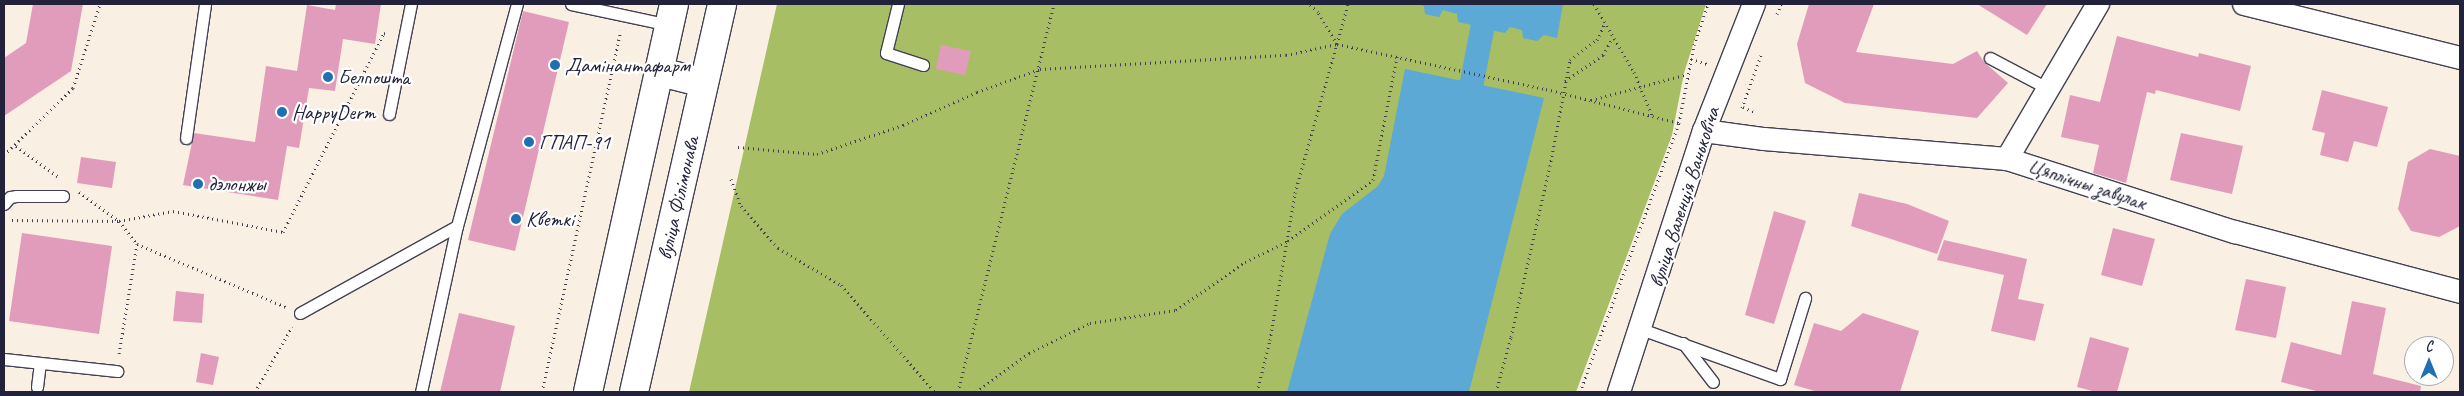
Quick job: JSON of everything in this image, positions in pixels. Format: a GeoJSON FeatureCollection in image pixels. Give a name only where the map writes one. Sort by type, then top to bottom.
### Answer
{"type":"FeatureCollection","features":[{"type":"Feature","properties":{"kind":"main road","name":"вуліца Філімонава"},"geometry":{"type":"LineString","coordinates":[[634,392],[722,4]]}},
{"type":"Feature","properties":{"kind":"main road"},"geometry":{"type":"LineString","coordinates":[[588,392],[672,14]]}},
{"type":"Feature","properties":{"kind":"main road"},"geometry":{"type":"LineString","coordinates":[[660,72],[704,83]]}},
{"type":"Feature","properties":{"kind":"street","name":"вуліца Валенція Ваньковіча"},"geometry":{"type":"LineString","coordinates":[[1619,392],[1704,131],[1754,4]]}},
{"type":"Feature","properties":{"kind":"street"},"geometry":{"type":"LineString","coordinates":[[2007,159],[2098,4]]}},
{"type":"Feature","properties":{"kind":"street"},"geometry":{"type":"LineString","coordinates":[[2244,4],[2460,58]]}},
{"type":"Feature","properties":{"kind":"street","name":"Цяплічны завулак"},"geometry":{"type":"LineString","coordinates":[[1704,131],[1764,139],[2007,159],[2235,232],[2460,292]]}},
{"type":"Feature","properties":{"kind":"lane"},"geometry":{"type":"LineString","coordinates":[[186,138],[205,4]]}},
{"type":"Feature","properties":{"kind":"lane"},"geometry":{"type":"LineString","coordinates":[[389,114],[411,4]]}},
{"type":"Feature","properties":{"kind":"lane"},"geometry":{"type":"LineString","coordinates":[[421,392],[457,226],[516,4]]}},
{"type":"Feature","properties":{"kind":"lane"},"geometry":{"type":"LineString","coordinates":[[571,4],[625,14],[672,14]]}},
{"type":"Feature","properties":{"kind":"lane"},"geometry":{"type":"LineString","coordinates":[[898,4],[886,53],[923,65]]}},
{"type":"Feature","properties":{"kind":"lane"},"geometry":{"type":"LineString","coordinates":[[1990,58],[2047,88]]}},
{"type":"Feature","properties":{"kind":"lane"},"geometry":{"type":"LineString","coordinates":[[4,204],[10,197],[16,196],[63,196]]}},
{"type":"Feature","properties":{"kind":"lane"},"geometry":{"type":"LineString","coordinates":[[300,312],[457,226]]}},
{"type":"Feature","properties":{"kind":"lane"},"geometry":{"type":"LineString","coordinates":[[1641,329],[1780,379],[1805,298]]}},
{"type":"Feature","properties":{"kind":"lane"},"geometry":{"type":"LineString","coordinates":[[1683,343],[1713,382]]}},
{"type":"Feature","properties":{"kind":"lane"},"geometry":{"type":"LineString","coordinates":[[4,359],[116,371]]}},
{"type":"Feature","properties":{"kind":"lane"},"geometry":{"type":"LineString","coordinates":[[37,387],[40,363]]}},
{"type":"Feature","properties":{"kind":"path"},"geometry":{"type":"LineString","coordinates":[[4,156],[73,88],[100,4]]}},
{"type":"Feature","properties":{"kind":"path"},"geometry":{"type":"LineString","coordinates":[[958,392],[1040,69],[1054,4]]}},
{"type":"Feature","properties":{"kind":"path"},"geometry":{"type":"LineString","coordinates":[[1309,4],[1318,12],[1337,44]]}},
{"type":"Feature","properties":{"kind":"path"},"geometry":{"type":"LineString","coordinates":[[1257,392],[1302,167],[1348,4]]}},
{"type":"Feature","properties":{"kind":"path"},"geometry":{"type":"LineString","coordinates":[[1594,4],[1604,25],[1640,86],[1652,116]]}},
{"type":"Feature","properties":{"kind":"path"},"geometry":{"type":"LineString","coordinates":[[1580,392],[1678,123],[1688,74],[1708,4]]}},
{"type":"Feature","properties":{"kind":"path"},"geometry":{"type":"LineString","coordinates":[[542,392],[625,14]]}},
{"type":"Feature","properties":{"kind":"path"},"geometry":{"type":"LineString","coordinates":[[1496,392],[1550,166],[1561,93],[1570,60],[1597,40],[1604,25]]}},
{"type":"Feature","properties":{"kind":"path"},"geometry":{"type":"LineString","coordinates":[[4,220],[119,221],[173,211],[283,232],[384,33],[404,37]]}},
{"type":"Feature","properties":{"kind":"path"},"geometry":{"type":"LineString","coordinates":[[1564,81],[1603,55],[1612,38]]}},
{"type":"Feature","properties":{"kind":"path"},"geometry":{"type":"LineString","coordinates":[[738,147],[817,154],[904,125],[977,92],[1040,69],[1286,55],[1337,44],[1546,89],[1678,123]]}},
{"type":"Feature","properties":{"kind":"path"},"geometry":{"type":"LineString","coordinates":[[976,392],[1029,353],[1090,322],[1176,310],[1246,262],[1288,241],[1373,180],[1397,56]]}},
{"type":"Feature","properties":{"kind":"path"},"geometry":{"type":"LineString","coordinates":[[1590,100],[1688,74]]}},
{"type":"Feature","properties":{"kind":"path"},"geometry":{"type":"LineString","coordinates":[[1743,107],[1758,115]]}},
{"type":"Feature","properties":{"kind":"path"},"geometry":{"type":"LineString","coordinates":[[731,180],[741,206],[778,248],[841,285],[935,392]]}},
{"type":"Feature","properties":{"kind":"path"},"geometry":{"type":"LineString","coordinates":[[119,221],[137,244],[300,312],[255,392]]}},
{"type":"Feature","properties":{"kind":"path"},"geometry":{"type":"LineString","coordinates":[[116,371],[137,244]]}},
{"type":"Feature","properties":{"kind":"green space"},"geometry":{"type":"Polygon","coordinates":[[[777,4],[1706,4],[1684,73],[1672,135],[1576,392],[689,392],[777,4]]]}},
{"type":"Feature","properties":{"kind":"water"},"geometry":{"type":"Polygon","coordinates":[[[1417,4],[1563,4],[1557,38],[1544,35],[1537,41],[1523,38],[1522,30],[1510,27],[1505,33],[1490,30],[1489,21],[1477,19],[1472,25],[1458,22],[1457,14],[1443,10],[1439,17],[1425,14],[1424,6],[1417,4]]]}},
{"type":"Feature","properties":{"kind":"water"},"geometry":{"type":"Polygon","coordinates":[[[1405,69],[1544,98],[1469,392],[1287,392],[1330,234],[1342,214],[1378,186],[1384,176],[1405,69]]]}},
{"type":"Feature","properties":{"kind":"building"},"geometry":{"type":"Polygon","coordinates":[[[33,4],[83,4],[71,71],[4,116],[4,58],[26,43],[33,4]]]}},
{"type":"Feature","properties":{"kind":"building","name":"HappyDerm"},"geometry":{"type":"Polygon","coordinates":[[[336,4],[381,4],[375,44],[343,39],[335,91],[309,88],[299,148],[287,146],[278,200],[183,185],[194,133],[255,142],[266,66],[297,71],[307,5],[335,10],[336,4]]]}},
{"type":"Feature","properties":{"kind":"building"},"geometry":{"type":"Polygon","coordinates":[[[1809,4],[1874,4],[1856,52],[1953,64],[1977,51],[1984,62],[2008,83],[1977,118],[1845,103],[1805,83],[1797,44],[1809,4]]]}},
{"type":"Feature","properties":{"kind":"building"},"geometry":{"type":"Polygon","coordinates":[[[1977,4],[2047,4],[2027,35],[1977,4]]]}},
{"type":"Feature","properties":{"kind":"building"},"geometry":{"type":"Polygon","coordinates":[[[523,11],[569,22],[515,251],[468,240],[523,11]]]}},
{"type":"Feature","properties":{"kind":"building"},"geometry":{"type":"Polygon","coordinates":[[[2117,36],[2198,57],[2199,53],[2251,66],[2240,111],[2156,90],[2155,94],[2147,92],[2126,183],[2093,173],[2099,145],[2061,137],[2070,95],[2100,102],[2117,36]]]}},
{"type":"Feature","properties":{"kind":"building"},"geometry":{"type":"Polygon","coordinates":[[[941,45],[971,51],[965,75],[936,69],[941,45]]]}},
{"type":"Feature","properties":{"kind":"building"},"geometry":{"type":"Polygon","coordinates":[[[2322,90],[2388,107],[2377,147],[2354,141],[2348,162],[2320,155],[2325,133],[2312,130],[2322,90]]]}},
{"type":"Feature","properties":{"kind":"building"},"geometry":{"type":"Polygon","coordinates":[[[2181,133],[2243,146],[2232,194],[2170,180],[2181,133]]]}},
{"type":"Feature","properties":{"kind":"building"},"geometry":{"type":"Polygon","coordinates":[[[2430,149],[2460,156],[2460,226],[2439,237],[2411,231],[2398,209],[2408,162],[2430,149]]]}},
{"type":"Feature","properties":{"kind":"building"},"geometry":{"type":"Polygon","coordinates":[[[81,157],[116,162],[112,188],[77,183],[81,157]]]}},
{"type":"Feature","properties":{"kind":"building"},"geometry":{"type":"Polygon","coordinates":[[[1859,193],[1907,204],[1949,221],[1937,254],[1851,226],[1859,193]]]}},
{"type":"Feature","properties":{"kind":"building"},"geometry":{"type":"Polygon","coordinates":[[[1774,211],[1806,221],[1774,324],[1745,315],[1774,211]]]}},
{"type":"Feature","properties":{"kind":"building"},"geometry":{"type":"Polygon","coordinates":[[[2113,228],[2155,239],[2142,286],[2101,275],[2113,228]]]}},
{"type":"Feature","properties":{"kind":"building"},"geometry":{"type":"Polygon","coordinates":[[[22,233],[112,246],[99,334],[9,321],[22,233]]]}},
{"type":"Feature","properties":{"kind":"building"},"geometry":{"type":"Polygon","coordinates":[[[1944,240],[2027,259],[2018,299],[2044,304],[2035,341],[1991,331],[2004,275],[1937,260],[1944,240]]]}},
{"type":"Feature","properties":{"kind":"building"},"geometry":{"type":"Polygon","coordinates":[[[2246,279],[2286,287],[2276,338],[2235,330],[2246,279]]]}},
{"type":"Feature","properties":{"kind":"building"},"geometry":{"type":"Polygon","coordinates":[[[176,291],[204,294],[202,323],[173,321],[176,291]]]}},
{"type":"Feature","properties":{"kind":"building"},"geometry":{"type":"Polygon","coordinates":[[[2352,301],[2386,308],[2373,374],[2404,382],[2404,386],[2421,386],[2420,392],[2320,392],[2281,382],[2291,342],[2341,355],[2352,301]]]}},
{"type":"Feature","properties":{"kind":"building"},"geometry":{"type":"Polygon","coordinates":[[[459,313],[515,326],[500,392],[440,392],[459,313]]]}},
{"type":"Feature","properties":{"kind":"building"},"geometry":{"type":"Polygon","coordinates":[[[1863,313],[1919,331],[1900,392],[1818,392],[1794,385],[1814,323],[1841,331],[1863,313]]]}},
{"type":"Feature","properties":{"kind":"building"},"geometry":{"type":"Polygon","coordinates":[[[2090,337],[2129,348],[2117,392],[2096,392],[2077,387],[2090,337]]]}},
{"type":"Feature","properties":{"kind":"building"},"geometry":{"type":"Polygon","coordinates":[[[201,353],[219,357],[213,385],[196,382],[201,353]]]}},
{"type":"Feature","properties":{"kind":"waterway"},"geometry":{"type":"LineString","coordinates":[[1466,113],[1487,4]]}},
{"type":"Feature","properties":{"kind":"place","name":"Дамінантафарм"},"geometry":{"type":"Point","coordinates":[555,65]}},
{"type":"Feature","properties":{"kind":"place","name":"Белпошта"},"geometry":{"type":"Point","coordinates":[328,77]}},
{"type":"Feature","properties":{"kind":"place","name":"HappyDerm"},"geometry":{"type":"Point","coordinates":[282,112]}},
{"type":"Feature","properties":{"kind":"place","name":"ГПАП-91"},"geometry":{"type":"Point","coordinates":[529,142]}},
{"type":"Feature","properties":{"kind":"place","name":"дэлонжы"},"geometry":{"type":"Point","coordinates":[198,184]}},
{"type":"Feature","properties":{"kind":"place","name":"Кветкі"},"geometry":{"type":"Point","coordinates":[516,219]}}]}
